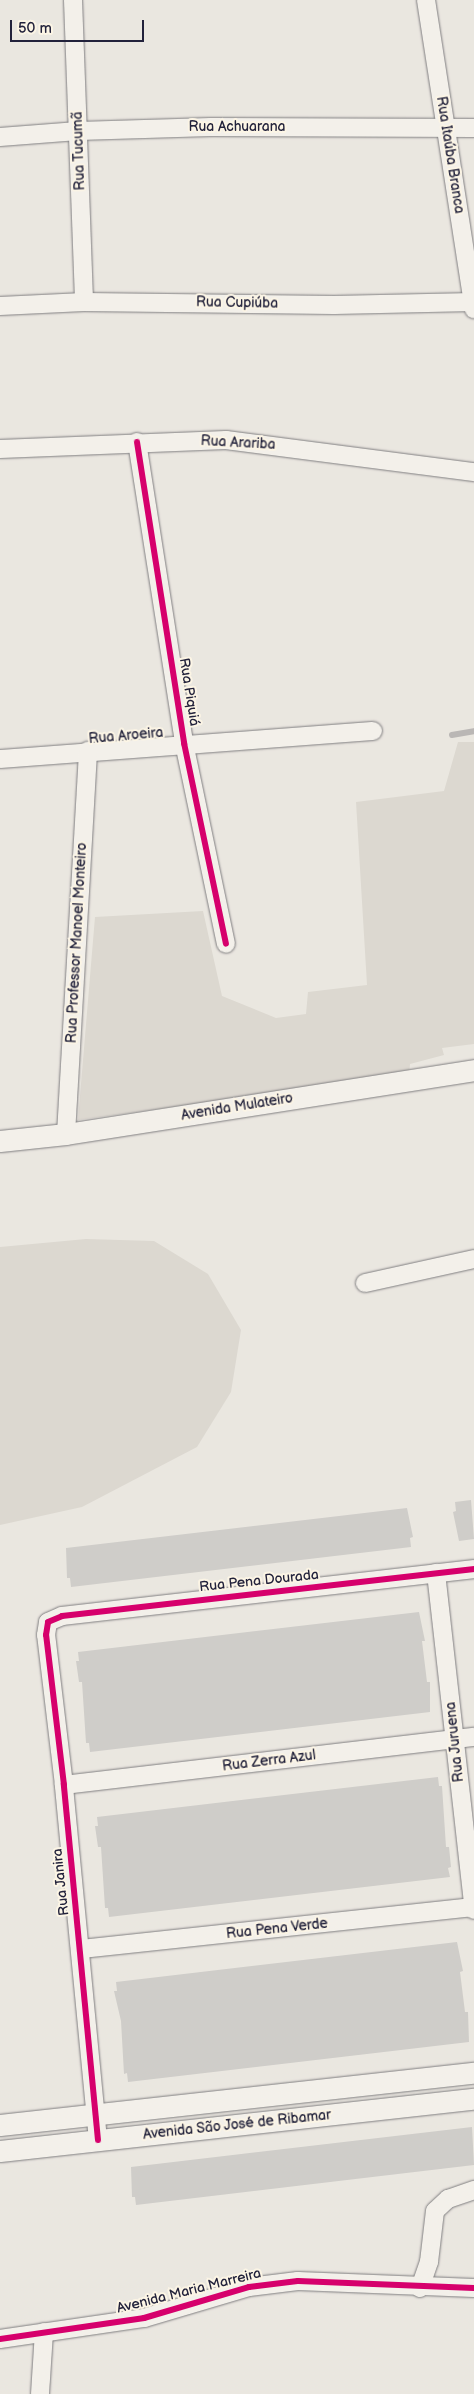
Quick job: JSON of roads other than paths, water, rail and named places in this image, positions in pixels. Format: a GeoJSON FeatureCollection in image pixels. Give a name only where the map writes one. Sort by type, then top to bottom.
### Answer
{"type":"FeatureCollection","features":[{"type":"Feature","properties":{"kind":"street","name":"Rua Tucumã"},"geometry":{"type":"LineString","coordinates":[[73,0],[84,302]]}},
{"type":"Feature","properties":{"kind":"street","name":"Rua Itaúba Branca"},"geometry":{"type":"LineString","coordinates":[[426,0],[474,305]]}},
{"type":"Feature","properties":{"kind":"street","name":"Rua Achuarana"},"geometry":{"type":"LineString","coordinates":[[0,137],[78,130],[211,127],[474,128]]}},
{"type":"Feature","properties":{"kind":"street","name":"Rua Cupiúba"},"geometry":{"type":"LineString","coordinates":[[0,306],[84,302],[474,305]]}},
{"type":"Feature","properties":{"kind":"street","name":"Rua Arariba"},"geometry":{"type":"LineString","coordinates":[[0,449],[137,442],[226,440],[474,472]]}},
{"type":"Feature","properties":{"kind":"street","name":"Rua Piquiá"},"geometry":{"type":"LineString","coordinates":[[137,442],[184,743],[226,944]]}},
{"type":"Feature","properties":{"kind":"street","name":"Rua Aroeira"},"geometry":{"type":"LineString","coordinates":[[0,759],[184,743],[373,731]]}},
{"type":"Feature","properties":{"kind":"street","name":"Rua Professor Manoel Monteiro"},"geometry":{"type":"LineString","coordinates":[[66,1134],[88,751]]}},
{"type":"Feature","properties":{"kind":"street","name":"Avenida Mulateiro"},"geometry":{"type":"LineString","coordinates":[[0,1141],[66,1134],[474,1070]]}},
{"type":"Feature","properties":{"kind":"street"},"geometry":{"type":"LineString","coordinates":[[365,1283],[474,1259]]}},
{"type":"Feature","properties":{"kind":"street","name":"Rua Pena Dourada"},"geometry":{"type":"LineString","coordinates":[[48,1622],[62,1616],[474,1569]]}},
{"type":"Feature","properties":{"kind":"street","name":"Rua Juruena"},"geometry":{"type":"LineString","coordinates":[[436,1573],[474,1910]]}},
{"type":"Feature","properties":{"kind":"street","name":"Rua Janira"},"geometry":{"type":"LineString","coordinates":[[48,1622],[46,1635],[64,1784],[98,2140]]}},
{"type":"Feature","properties":{"kind":"street","name":"Rua Zerra Azul"},"geometry":{"type":"LineString","coordinates":[[64,1784],[474,1737]]}},
{"type":"Feature","properties":{"kind":"street","name":"Rua Pena Verde"},"geometry":{"type":"LineString","coordinates":[[80,1949],[474,1907]]}},
{"type":"Feature","properties":{"kind":"street","name":"Avenida São José de Ribamar"},"geometry":{"type":"LineString","coordinates":[[0,2124],[474,2073]]}},
{"type":"Feature","properties":{"kind":"street","name":"Avenida São José de Ribamar"},"geometry":{"type":"LineString","coordinates":[[0,2151],[474,2099]]}},
{"type":"Feature","properties":{"kind":"street"},"geometry":{"type":"LineString","coordinates":[[420,2288],[429,2262],[432,2221],[439,2205],[474,2190]]}},
{"type":"Feature","properties":{"kind":"street","name":"Avenida Maria Marreira"},"geometry":{"type":"LineString","coordinates":[[0,2339],[144,2318],[249,2287],[288,2282],[420,2288],[474,2288]]}},
{"type":"Feature","properties":{"kind":"street"},"geometry":{"type":"LineString","coordinates":[[40,2394],[44,2332]]}},
{"type":"Feature","properties":{"kind":"waterway"},"geometry":{"type":"LineString","coordinates":[[452,735],[474,731]]}}]}
